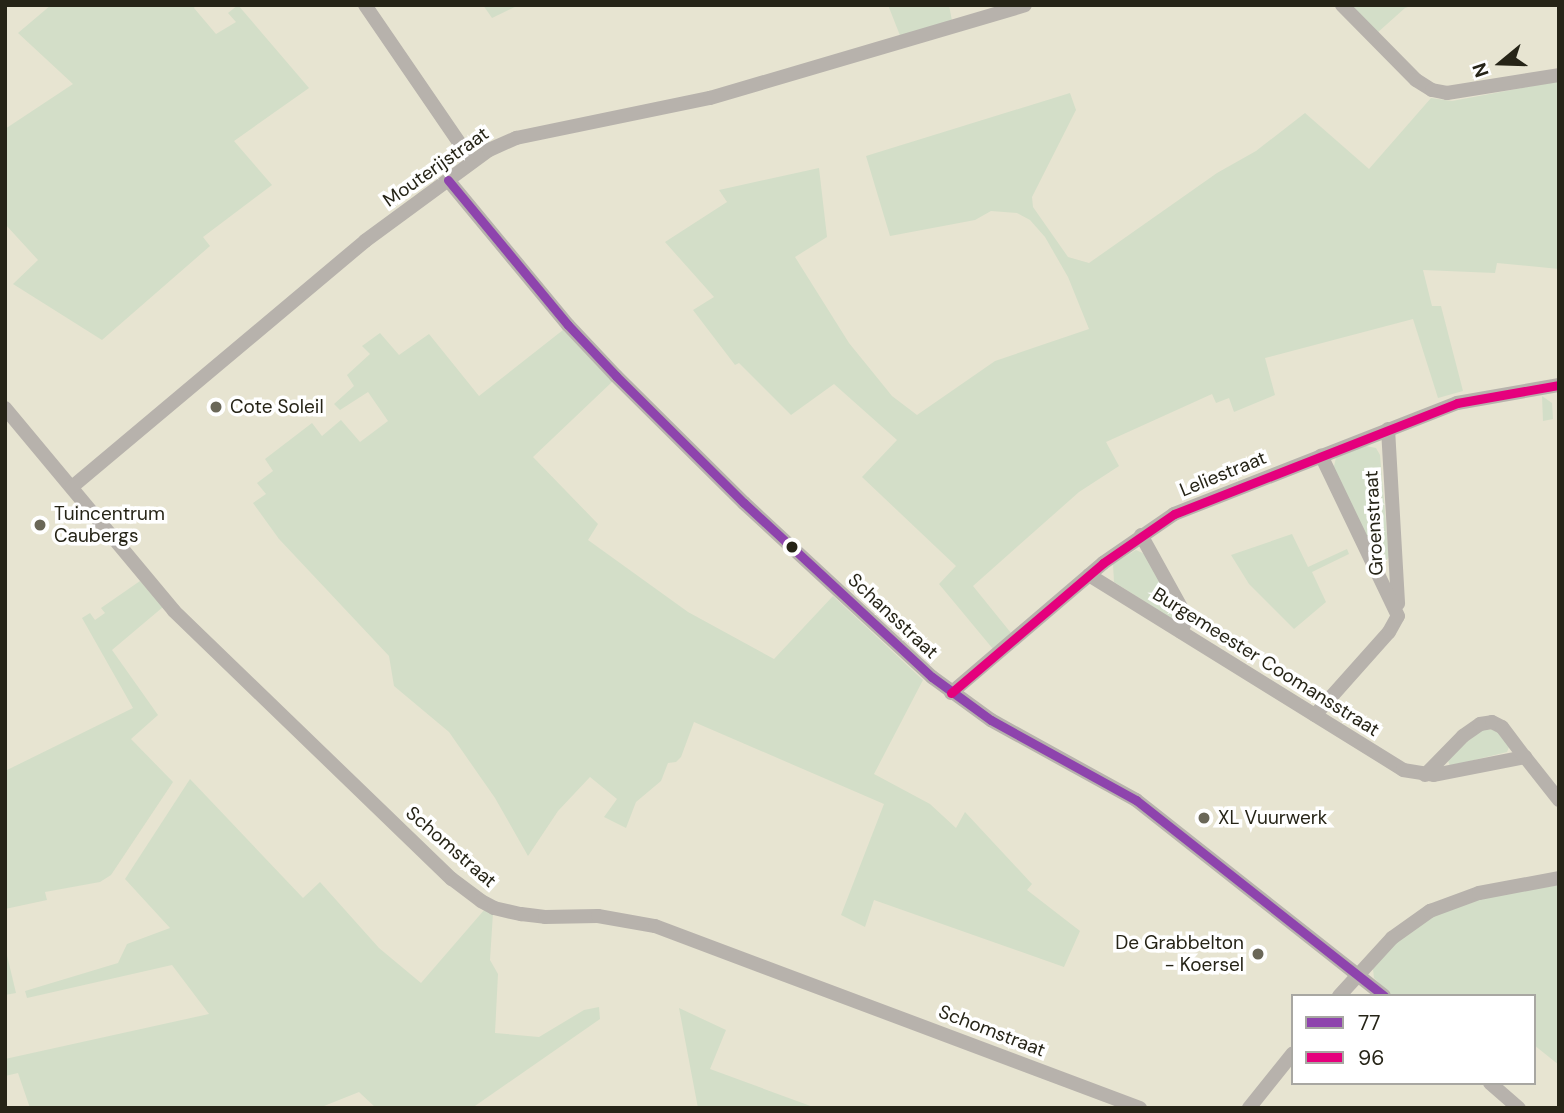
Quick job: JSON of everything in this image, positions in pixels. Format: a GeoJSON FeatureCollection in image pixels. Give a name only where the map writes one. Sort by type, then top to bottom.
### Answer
{"type":"FeatureCollection","features":[{"type":"Feature","properties":{"kind":"street"},"geometry":{"type":"LineString","coordinates":[[365,5],[472,161]]}},
{"type":"Feature","properties":{"kind":"street","name":"Mouterijstraat"},"geometry":{"type":"LineString","coordinates":[[72,487],[325,274],[472,161],[516,138],[710,99],[1025,5]]}},
{"type":"Feature","properties":{"kind":"street"},"geometry":{"type":"LineString","coordinates":[[1342,5],[1416,80],[1432,90],[1447,93],[1559,75]]}},
{"type":"Feature","properties":{"kind":"street","name":"Schansstraat"},"geometry":{"type":"LineString","coordinates":[[448,180],[568,325],[616,376],[744,503],[951,693],[991,720],[1136,800],[1382,994]]}},
{"type":"Feature","properties":{"kind":"street","name":"Leliestraat"},"geometry":{"type":"LineString","coordinates":[[951,693],[1089,575],[1141,535],[1174,514],[1457,403],[1559,385]]}},
{"type":"Feature","properties":{"kind":"street","name":"Schomstraat"},"geometry":{"type":"LineString","coordinates":[[5,408],[174,611],[452,879],[481,901],[494,908],[545,918],[598,916],[655,926],[1140,1108]]}},
{"type":"Feature","properties":{"kind":"street","name":"Groenstraat"},"geometry":{"type":"LineString","coordinates":[[1388,429],[1398,616]]}},
{"type":"Feature","properties":{"kind":"street","name":"Groenstraat"},"geometry":{"type":"LineString","coordinates":[[1321,455],[1398,616]]}},
{"type":"Feature","properties":{"kind":"street"},"geometry":{"type":"LineString","coordinates":[[1141,535],[1187,618],[1181,632]]}},
{"type":"Feature","properties":{"kind":"street","name":"Burgemeester Coomansstraat"},"geometry":{"type":"LineString","coordinates":[[1089,575],[1403,770],[1425,775],[1525,757]]}},
{"type":"Feature","properties":{"kind":"street"},"geometry":{"type":"LineString","coordinates":[[1315,715],[1398,616]]}},
{"type":"Feature","properties":{"kind":"street"},"geometry":{"type":"LineString","coordinates":[[1425,775],[1463,736],[1480,724],[1492,722],[1502,727],[1559,800]]}},
{"type":"Feature","properties":{"kind":"street"},"geometry":{"type":"LineString","coordinates":[[1341,994],[1357,973],[1392,938],[1430,911],[1479,893],[1559,878]]}},
{"type":"Feature","properties":{"kind":"street"},"geometry":{"type":"LineString","coordinates":[[1249,1108],[1291,1056]]}},
{"type":"Feature","properties":{"kind":"street"},"geometry":{"type":"LineString","coordinates":[[1492,1085],[1519,1108]]}},
{"type":"Feature","properties":{"kind":"green space"},"geometry":{"type":"Polygon","coordinates":[[[51,5],[196,5],[194,8],[216,34],[236,22],[228,13],[238,5],[309,88],[234,141],[272,185],[203,237],[210,246],[102,340],[13,284],[38,260],[5,224],[5,129],[73,84],[18,33],[51,5]]]}},
{"type":"Feature","properties":{"kind":"green space"},"geometry":{"type":"Polygon","coordinates":[[[483,5],[519,5],[492,18],[483,5]]]}},
{"type":"Feature","properties":{"kind":"green space"},"geometry":{"type":"Polygon","coordinates":[[[888,5],[949,5],[952,21],[901,38],[888,5]]]}},
{"type":"Feature","properties":{"kind":"green space"},"geometry":{"type":"Polygon","coordinates":[[[1351,5],[1414,5],[1405,8],[1377,33],[1351,5]]]}},
{"type":"Feature","properties":{"kind":"green space"},"geometry":{"type":"Polygon","coordinates":[[[1559,81],[1559,269],[1497,263],[1495,273],[1423,270],[1432,306],[1441,306],[1463,391],[1438,398],[1413,319],[1265,358],[1275,395],[1234,412],[1229,398],[1216,403],[1212,394],[1106,442],[1119,466],[1079,492],[973,586],[1011,633],[993,649],[939,584],[956,566],[862,477],[897,440],[834,384],[791,415],[739,363],[735,365],[693,310],[714,297],[665,242],[727,202],[719,190],[819,168],[827,237],[795,257],[849,343],[892,396],[917,415],[995,361],[1089,329],[1068,277],[1045,237],[1030,220],[1017,213],[991,211],[975,220],[890,236],[866,156],[1070,93],[1076,110],[1032,197],[1033,207],[1068,257],[1089,263],[1217,173],[1256,151],[1305,113],[1369,169],[1431,98],[1452,101],[1559,81]]]}},
{"type":"Feature","properties":{"kind":"green space"},"geometry":{"type":"Polygon","coordinates":[[[563,330],[613,381],[533,457],[598,524],[588,540],[688,612],[774,659],[833,596],[923,680],[874,774],[930,804],[956,828],[965,812],[1032,884],[1027,890],[1080,931],[1064,967],[874,900],[865,927],[841,915],[884,804],[694,722],[681,757],[676,762],[668,763],[661,781],[636,802],[626,828],[604,817],[617,799],[590,777],[558,811],[528,856],[495,798],[449,732],[394,686],[389,656],[279,539],[253,503],[266,494],[257,483],[273,471],[265,459],[312,423],[322,436],[341,420],[360,442],[388,421],[368,392],[340,410],[334,404],[354,386],[347,375],[370,354],[362,346],[380,333],[399,355],[429,334],[479,396],[563,330]]]}},
{"type":"Feature","properties":{"kind":"green space"},"geometry":{"type":"Polygon","coordinates":[[[1542,396],[1552,403],[1553,419],[1543,421],[1542,396]]]}},
{"type":"Feature","properties":{"kind":"green space"},"geometry":{"type":"Polygon","coordinates":[[[1361,445],[1376,448],[1380,455],[1389,557],[1384,563],[1379,562],[1333,470],[1336,458],[1361,445]]]}},
{"type":"Feature","properties":{"kind":"green space"},"geometry":{"type":"Polygon","coordinates":[[[1292,534],[1308,567],[1347,549],[1349,554],[1312,572],[1326,602],[1294,629],[1249,584],[1231,555],[1292,534]]]}},
{"type":"Feature","properties":{"kind":"green space"},"geometry":{"type":"Polygon","coordinates":[[[1136,550],[1147,555],[1179,617],[1172,619],[1114,582],[1113,564],[1136,550]]]}},
{"type":"Feature","properties":{"kind":"green space"},"geometry":{"type":"Polygon","coordinates":[[[140,581],[163,607],[112,650],[158,715],[131,739],[173,782],[111,875],[100,882],[45,892],[47,900],[5,909],[5,771],[133,708],[82,618],[90,613],[95,620],[105,613],[101,608],[140,581]]]}},
{"type":"Feature","properties":{"kind":"green space"},"geometry":{"type":"Polygon","coordinates":[[[1483,729],[1496,730],[1509,747],[1507,752],[1450,766],[1447,758],[1483,729]]]}},
{"type":"Feature","properties":{"kind":"green space"},"geometry":{"type":"Polygon","coordinates":[[[190,779],[303,898],[320,882],[379,948],[421,983],[485,909],[493,913],[490,960],[498,974],[495,1033],[539,1037],[584,1010],[599,1007],[600,1019],[472,1108],[376,1108],[359,1092],[319,1108],[30,1108],[18,1073],[5,1076],[5,1059],[209,1014],[172,965],[27,998],[25,991],[118,963],[127,944],[170,928],[125,879],[190,779]]]}},
{"type":"Feature","properties":{"kind":"green space"},"geometry":{"type":"Polygon","coordinates":[[[1559,885],[1559,1065],[1536,1047],[1536,994],[1390,994],[1374,978],[1373,969],[1395,943],[1439,913],[1486,897],[1559,885]]]}},
{"type":"Feature","properties":{"kind":"green space"},"geometry":{"type":"Polygon","coordinates":[[[5,947],[16,993],[5,995],[5,947]]]}},
{"type":"Feature","properties":{"kind":"green space"},"geometry":{"type":"Polygon","coordinates":[[[679,1008],[726,1030],[710,1069],[816,1108],[698,1108],[679,1008]]]}},
{"type":"Feature","properties":{"kind":"transit line","name":"77"},"geometry":{"type":"LineString","coordinates":[[448,180],[568,325],[616,376],[744,503],[932,677],[991,720],[1136,800],[1381,994]]}},
{"type":"Feature","properties":{"kind":"transit line","name":"96"},"geometry":{"type":"LineString","coordinates":[[951,693],[1103,563],[1174,514],[1457,403],[1559,385]]}},
{"type":"Feature","properties":{"kind":"place","name":"Cote Soleil"},"geometry":{"type":"Point","coordinates":[216,407]}},
{"type":"Feature","properties":{"kind":"place","name":"Tuincentrum Caubergs"},"geometry":{"type":"Point","coordinates":[40,525]}},
{"type":"Feature","properties":{"kind":"place","name":"XL Vuurwerk"},"geometry":{"type":"Point","coordinates":[1204,818]}},
{"type":"Feature","properties":{"kind":"place","name":"De Grabbelton - Koersel"},"geometry":{"type":"Point","coordinates":[1258,954]}}]}
